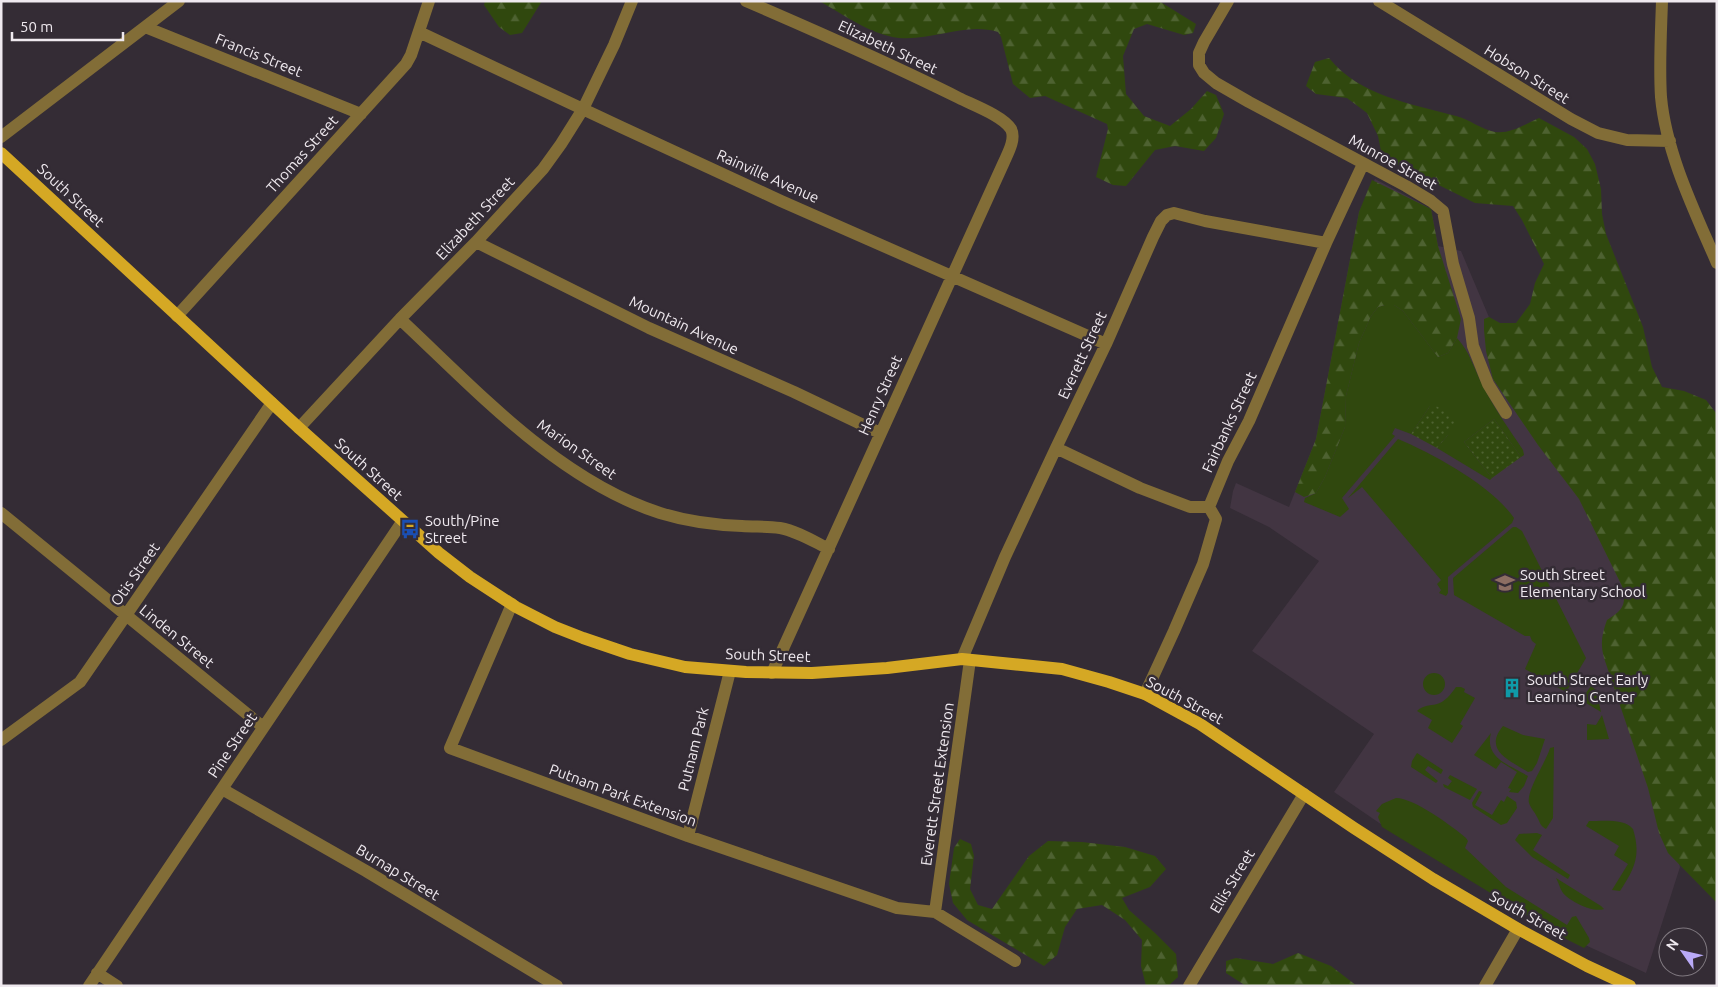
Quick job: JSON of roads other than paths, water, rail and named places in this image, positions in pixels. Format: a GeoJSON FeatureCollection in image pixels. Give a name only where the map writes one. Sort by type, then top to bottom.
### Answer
{"type":"FeatureCollection","features":[{"type":"Feature","properties":{"kind":"main road","name":"South Street"},"geometry":{"type":"LineString","coordinates":[[1,153],[402,522],[470,577],[512,604],[555,627],[630,654],[685,667],[730,671],[812,673],[966,660],[1062,669],[1110,682],[1144,694],[1200,724],[1354,828],[1433,878],[1518,929],[1587,966],[1630,986]]}},
{"type":"Feature","properties":{"kind":"street"},"geometry":{"type":"LineString","coordinates":[[1,137],[179,1]]}},
{"type":"Feature","properties":{"kind":"street","name":"Thomas Street"},"geometry":{"type":"LineString","coordinates":[[178,316],[406,64],[412,55],[429,1]]}},
{"type":"Feature","properties":{"kind":"street","name":"Elizabeth Street"},"geometry":{"type":"LineString","coordinates":[[299,428],[543,169],[584,109],[632,1]]}},
{"type":"Feature","properties":{"kind":"street","name":"Elizabeth Street"},"geometry":{"type":"LineString","coordinates":[[746,1],[864,53],[948,93],[995,116],[1011,130]]}},
{"type":"Feature","properties":{"kind":"street","name":"Munroe Street"},"geometry":{"type":"LineString","coordinates":[[1228,1],[1204,42],[1200,53],[1199,62],[1204,74],[1216,83],[1406,186],[1431,201],[1443,211],[1453,264],[1468,318],[1473,346],[1488,384],[1506,413]]}},
{"type":"Feature","properties":{"kind":"street","name":"Hobson Street"},"geometry":{"type":"LineString","coordinates":[[1379,1],[1562,114],[1598,133],[1627,140],[1670,140]]}},
{"type":"Feature","properties":{"kind":"street"},"geometry":{"type":"LineString","coordinates":[[1662,1],[1661,97],[1670,140],[1682,176],[1717,263]]}},
{"type":"Feature","properties":{"kind":"street","name":"Francis Street"},"geometry":{"type":"LineString","coordinates":[[145,27],[361,114]]}},
{"type":"Feature","properties":{"kind":"street","name":"Rainville Avenue"},"geometry":{"type":"LineString","coordinates":[[419,32],[772,197],[1106,344]]}},
{"type":"Feature","properties":{"kind":"street","name":"Henry Street"},"geometry":{"type":"LineString","coordinates":[[772,672],[1009,151],[1012,139],[1011,130]]}},
{"type":"Feature","properties":{"kind":"street","name":"Fairbanks Street"},"geometry":{"type":"LineString","coordinates":[[1209,507],[1326,242],[1363,164]]}},
{"type":"Feature","properties":{"kind":"street","name":"Everett Street"},"geometry":{"type":"LineString","coordinates":[[966,660],[1005,557],[1106,344],[1161,221],[1169,213],[1174,213],[1206,221],[1326,242]]}},
{"type":"Feature","properties":{"kind":"street","name":"Mountain Avenue"},"geometry":{"type":"LineString","coordinates":[[476,242],[649,328],[794,392],[880,433]]}},
{"type":"Feature","properties":{"kind":"street","name":"Marion Street"},"geometry":{"type":"LineString","coordinates":[[400,319],[532,440],[578,474],[607,491],[638,506],[667,515],[708,523],[780,528],[829,549]]}},
{"type":"Feature","properties":{"kind":"street","name":"Otis Street"},"geometry":{"type":"LineString","coordinates":[[1,740],[80,682],[272,403]]}},
{"type":"Feature","properties":{"kind":"street"},"geometry":{"type":"LineString","coordinates":[[1056,448],[1140,488],[1190,507],[1209,507],[1216,519],[1202,564],[1174,631],[1144,694]]}},
{"type":"Feature","properties":{"kind":"street","name":"Linden Street"},"geometry":{"type":"LineString","coordinates":[[3,517],[263,727]]}},
{"type":"Feature","properties":{"kind":"street","name":"Pine Street"},"geometry":{"type":"LineString","coordinates":[[89,986],[402,522]]}},
{"type":"Feature","properties":{"kind":"street","name":"Putnam Park Extension"},"geometry":{"type":"LineString","coordinates":[[512,604],[450,748],[688,836],[897,908],[936,912]]}},
{"type":"Feature","properties":{"kind":"street","name":"Everett Street Extension"},"geometry":{"type":"LineString","coordinates":[[936,912],[966,660]]}},
{"type":"Feature","properties":{"kind":"street","name":"Putnam Park"},"geometry":{"type":"LineString","coordinates":[[688,836],[730,671]]}},
{"type":"Feature","properties":{"kind":"street","name":"Burnap Street"},"geometry":{"type":"LineString","coordinates":[[222,789],[366,871],[557,986]]}},
{"type":"Feature","properties":{"kind":"street","name":"Ellis Street"},"geometry":{"type":"LineString","coordinates":[[1188,986],[1304,794]]}},
{"type":"Feature","properties":{"kind":"street"},"geometry":{"type":"LineString","coordinates":[[936,912],[1015,961]]}},
{"type":"Feature","properties":{"kind":"street"},"geometry":{"type":"LineString","coordinates":[[1485,986],[1518,929]]}},
{"type":"Feature","properties":{"kind":"street"},"geometry":{"type":"LineString","coordinates":[[97,973],[117,986]]}},
{"type":"Feature","properties":{"kind":"place","name":"South/Pine Street"},"geometry":{"type":"Point","coordinates":[410,529]}},
{"type":"Feature","properties":{"kind":"place","name":"South Street Elementary School"},"geometry":{"type":"Point","coordinates":[1505,583]}},
{"type":"Feature","properties":{"kind":"place","name":"South Street Early Learning Center"},"geometry":{"type":"Point","coordinates":[1512,688]}}]}
